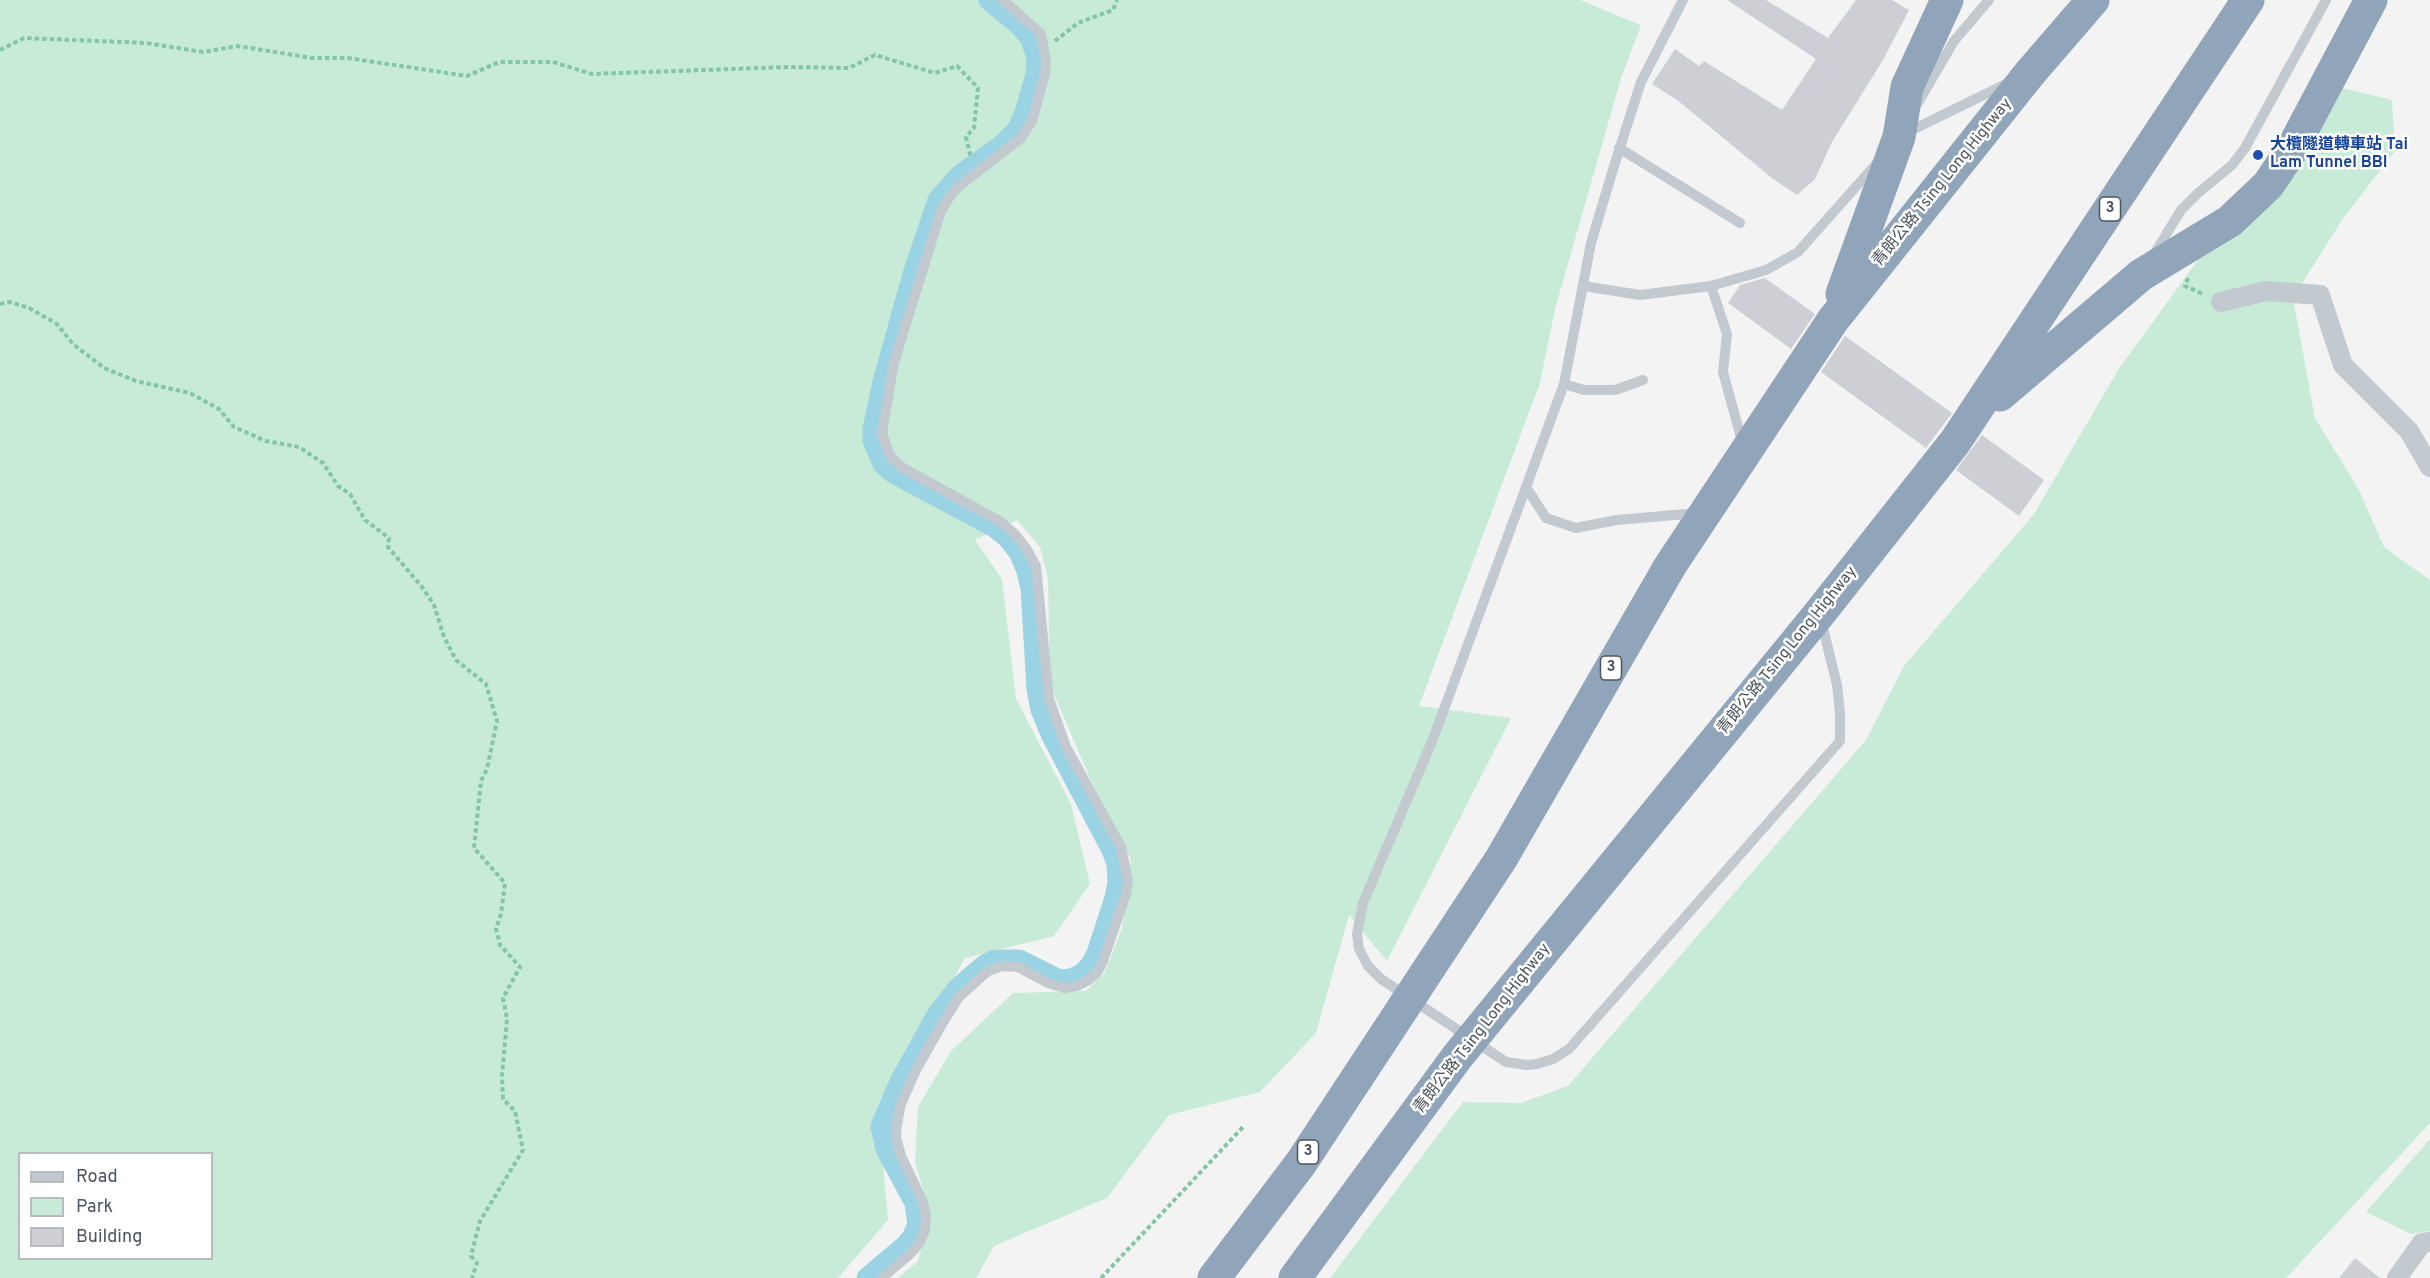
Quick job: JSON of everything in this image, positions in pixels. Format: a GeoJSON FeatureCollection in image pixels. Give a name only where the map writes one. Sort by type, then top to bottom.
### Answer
{"type":"FeatureCollection","features":[{"type":"Feature","properties":{"kind":"highway"},"geometry":{"type":"LineString","coordinates":[[1833,320],[1899,137],[1907,87],[1947,0]]}},
{"type":"Feature","properties":{"kind":"highway","name":"青朗公路 Tsing Long Highway"},"geometry":{"type":"LineString","coordinates":[[1214,1278],[1300,1163],[1501,859],[1670,566],[1833,320],[2030,73],[2093,0]]}},
{"type":"Feature","properties":{"kind":"highway","name":"青朗公路 Tsing Long Highway"},"geometry":{"type":"LineString","coordinates":[[1295,1278],[1457,1057],[1819,614],[1972,418],[2248,0]]}},
{"type":"Feature","properties":{"kind":"highway"},"geometry":{"type":"LineString","coordinates":[[1972,418],[2141,275],[2230,220],[2268,185],[2291,151],[2371,0]]}},
{"type":"Feature","properties":{"kind":"street"},"geometry":{"type":"LineString","coordinates":[[2221,302],[2266,291],[2320,295],[2343,365],[2409,431],[2430,467]]}},
{"type":"Feature","properties":{"kind":"street"},"geometry":{"type":"LineString","coordinates":[[2397,1278],[2422,1243],[2430,1242]]}},
{"type":"Feature","properties":{"kind":"lane"},"geometry":{"type":"LineString","coordinates":[[882,1278],[919,1244],[925,1230],[926,1216],[923,1202],[901,1156],[896,1137],[897,1124],[901,1104],[916,1070],[942,1024],[959,998],[988,971],[1002,966],[1018,967],[1048,984],[1064,988],[1077,986],[1087,981],[1096,974],[1102,964],[1126,894],[1126,866],[1121,847],[1066,747],[1048,699],[1036,566],[1020,540],[1001,522],[903,468],[890,456],[882,433],[894,363],[941,211],[958,187],[1007,150],[1027,130],[1032,121],[1046,61],[1041,34],[1003,0]]}},
{"type":"Feature","properties":{"kind":"lane"},"geometry":{"type":"LineString","coordinates":[[1683,0],[1641,82],[1620,148],[1591,243],[1564,384],[1433,739],[1363,903],[1357,926],[1359,949],[1368,966],[1381,979],[1498,1058],[1516,1065],[1537,1064],[1553,1059],[1569,1049],[1840,741],[1837,684],[1819,614]]}},
{"type":"Feature","properties":{"kind":"lane"},"geometry":{"type":"LineString","coordinates":[[1583,286],[1640,295],[1711,286],[1766,270],[1798,252],[1899,137],[1954,41],[1989,0]]}},
{"type":"Feature","properties":{"kind":"lane"},"geometry":{"type":"LineString","coordinates":[[2141,275],[2181,210],[2232,165],[2246,148],[2326,0]]}},
{"type":"Feature","properties":{"kind":"lane"},"geometry":{"type":"LineString","coordinates":[[1899,137],[2030,73]]}},
{"type":"Feature","properties":{"kind":"lane"},"geometry":{"type":"LineString","coordinates":[[1620,148],[1740,223]]}},
{"type":"Feature","properties":{"kind":"lane"},"geometry":{"type":"LineString","coordinates":[[1711,286],[1727,334],[1723,372],[1744,453]]}},
{"type":"Feature","properties":{"kind":"lane"},"geometry":{"type":"LineString","coordinates":[[1564,384],[1584,390],[1615,390],[1643,380]]}},
{"type":"Feature","properties":{"kind":"lane"},"geometry":{"type":"LineString","coordinates":[[1526,487],[1546,518],[1576,528],[1617,520],[1705,512]]}},
{"type":"Feature","properties":{"kind":"path"},"geometry":{"type":"LineString","coordinates":[[1043,48],[1060,39],[1078,23],[1113,10],[1117,0]]}},
{"type":"Feature","properties":{"kind":"path"},"geometry":{"type":"LineString","coordinates":[[0,50],[24,38],[146,43],[202,52],[238,46],[312,58],[348,58],[467,76],[499,62],[553,62],[591,74],[788,67],[849,68],[875,55],[935,72],[957,66],[978,88],[974,128],[966,137],[970,154],[975,156]]}},
{"type":"Feature","properties":{"kind":"path"},"geometry":{"type":"LineString","coordinates":[[2192,268],[2185,286],[2221,302]]}},
{"type":"Feature","properties":{"kind":"path"},"geometry":{"type":"LineString","coordinates":[[0,304],[10,302],[29,308],[57,324],[73,344],[104,368],[136,381],[189,393],[219,409],[234,427],[266,441],[299,447],[323,463],[338,486],[350,495],[365,520],[389,538],[388,548],[422,587],[434,605],[444,637],[456,660],[486,684],[497,721],[487,769],[481,781],[474,848],[505,883],[501,914],[496,930],[500,945],[520,967],[503,998],[507,1019],[502,1076],[503,1099],[515,1111],[524,1150],[480,1221],[471,1256],[477,1263],[472,1278]]}},
{"type":"Feature","properties":{"kind":"path"},"geometry":{"type":"LineString","coordinates":[[1101,1278],[1244,1126]]}},
{"type":"Feature","properties":{"kind":"green space"},"geometry":{"type":"Polygon","coordinates":[[[0,0],[1580,0],[1641,25],[1621,78],[1555,309],[1540,383],[1419,706],[1511,718],[1387,961],[1349,915],[1316,1033],[1260,1092],[1169,1115],[1107,1198],[994,1246],[976,1278],[898,1278],[918,1261],[929,1209],[915,1162],[918,1107],[951,1051],[1013,993],[1086,991],[1105,972],[1122,928],[1131,860],[1092,783],[1050,685],[1048,579],[1040,547],[1017,520],[975,540],[1002,579],[1016,699],[1071,804],[1090,884],[1054,936],[965,958],[878,1112],[888,1220],[838,1278],[0,1278],[0,0]]]}},
{"type":"Feature","properties":{"kind":"green space"},"geometry":{"type":"Polygon","coordinates":[[[2342,88],[2392,100],[2395,151],[2342,220],[2293,298],[2315,418],[2359,490],[2384,547],[2430,580],[2430,1123],[2286,1278],[1330,1278],[1463,1102],[1521,1103],[1568,1086],[1866,740],[1904,666],[2034,514],[2118,370],[2200,257],[2342,88]]]}},
{"type":"Feature","properties":{"kind":"green space"},"geometry":{"type":"Polygon","coordinates":[[[2430,1139],[2430,1231],[2411,1234],[2366,1212],[2430,1139]]]}},
{"type":"Feature","properties":{"kind":"building"},"geometry":{"type":"Polygon","coordinates":[[[1727,0],[1766,0],[1828,38],[1856,0],[1892,0],[1909,10],[1883,60],[1832,142],[1815,179],[1797,195],[1766,174],[1677,100],[1652,84],[1675,49],[1699,66],[1704,61],[1782,110],[1816,59],[1727,0]]]}},
{"type":"Feature","properties":{"kind":"building"},"geometry":{"type":"Polygon","coordinates":[[[1765,278],[1815,314],[1791,349],[1728,303],[1740,285],[1765,278]]]}},
{"type":"Feature","properties":{"kind":"building"},"geometry":{"type":"Polygon","coordinates":[[[1845,336],[1952,413],[1926,448],[1821,372],[1845,336]]]}},
{"type":"Feature","properties":{"kind":"building"},"geometry":{"type":"Polygon","coordinates":[[[1982,435],[2044,480],[2019,516],[1956,470],[1982,435]]]}},
{"type":"Feature","properties":{"kind":"building"},"geometry":{"type":"Polygon","coordinates":[[[2355,1258],[2380,1278],[2339,1278],[2355,1258]]]}},
{"type":"Feature","properties":{"kind":"waterway"},"geometry":{"type":"LineString","coordinates":[[867,1278],[905,1246],[918,1225],[915,1203],[886,1149],[881,1126],[901,1080],[937,1015],[958,988],[986,964],[996,960],[1019,960],[1059,980],[1071,979],[1082,974],[1091,965],[1097,953],[1118,882],[1117,864],[1112,850],[1052,736],[1041,710],[1037,689],[1031,588],[1019,552],[996,528],[892,472],[883,464],[873,440],[873,429],[883,382],[913,274],[938,200],[960,175],[1001,146],[1017,130],[1024,116],[1036,75],[1037,57],[1030,37],[989,0]]}},
{"type":"Feature","properties":{"kind":"place","name":"大欖隧道轉車站 Tai Lam Tunnel BBI"},"geometry":{"type":"Point","coordinates":[2258,155]}}]}
